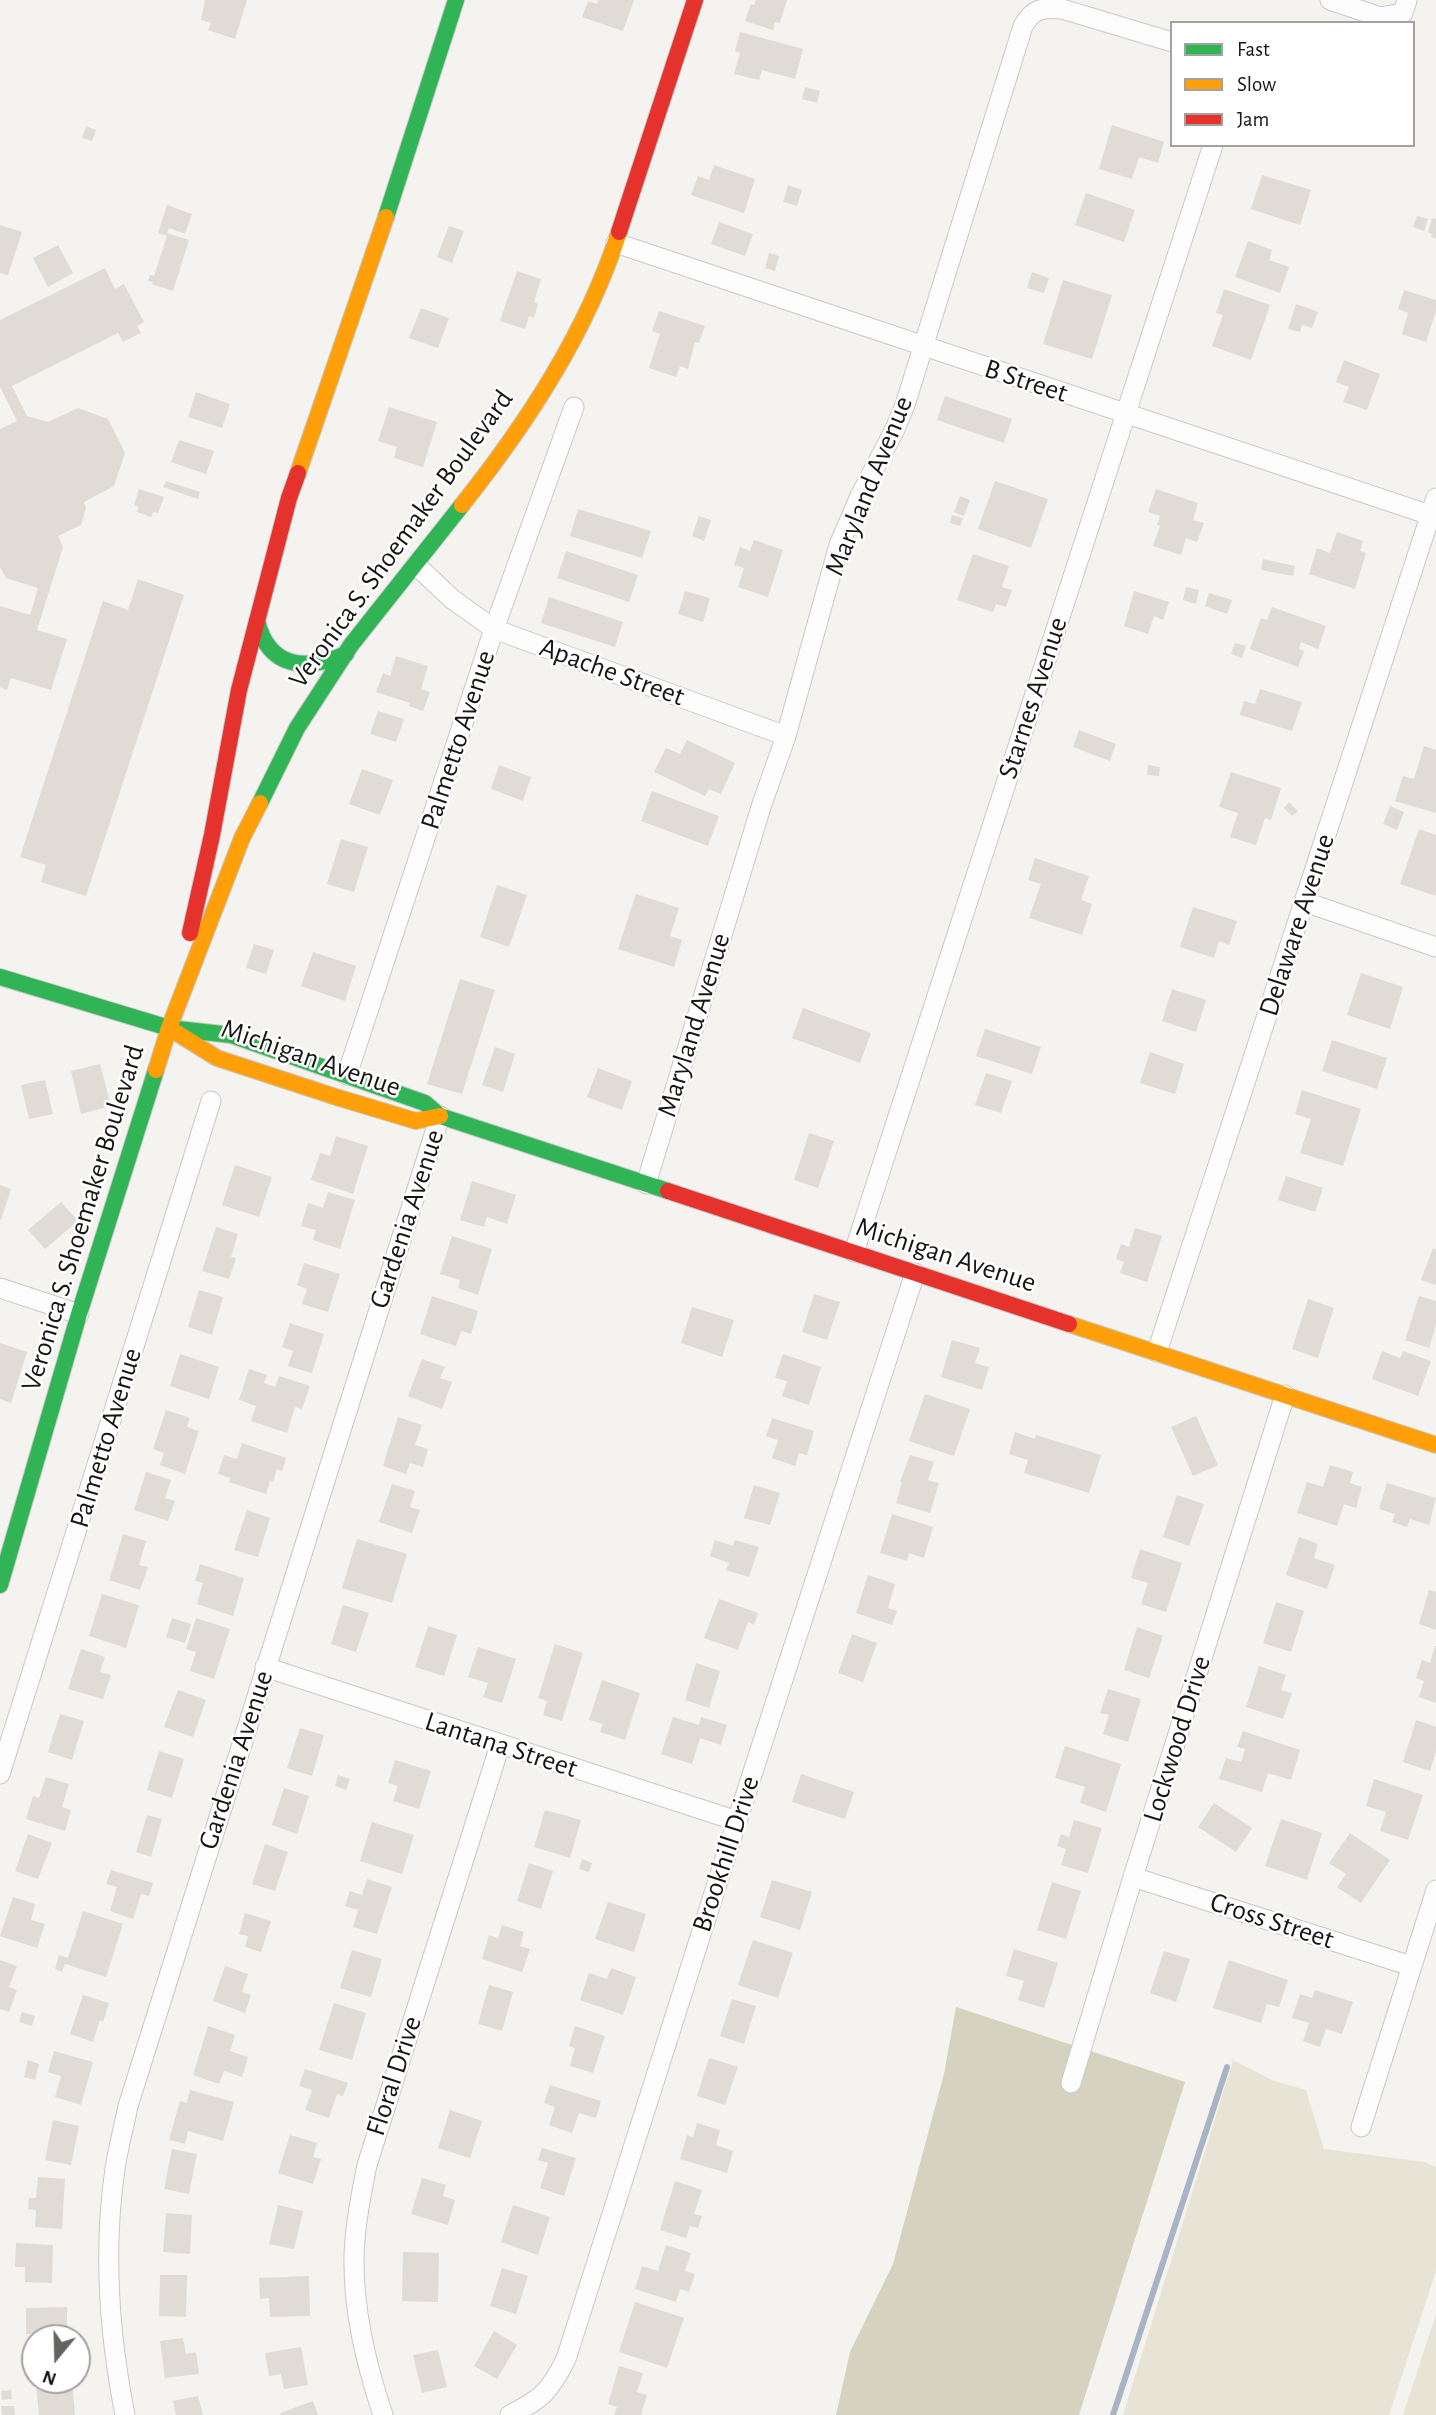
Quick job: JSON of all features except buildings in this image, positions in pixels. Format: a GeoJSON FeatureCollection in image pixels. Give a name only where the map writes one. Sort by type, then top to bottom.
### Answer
{"type":"FeatureCollection","features":[{"type":"Feature","properties":{"kind":"street","name":"Veronica S. Shoemaker Boulevard"},"geometry":{"type":"LineString","coordinates":[[169,1028],[212,835],[239,690],[289,498],[400,177],[456,0]]}},
{"type":"Feature","properties":{"kind":"street","name":"Veronica S. Shoemaker Boulevard"},"geometry":{"type":"LineString","coordinates":[[0,1585],[79,1314],[169,1028],[242,838],[297,728],[346,654],[501,456],[558,365],[597,295],[695,0]]}},
{"type":"Feature","properties":{"kind":"street"},"geometry":{"type":"LineString","coordinates":[[1330,0],[1380,17],[1403,13],[1407,0]]}},
{"type":"Feature","properties":{"kind":"street","name":"Maryland Avenue"},"geometry":{"type":"LineString","coordinates":[[646,1184],[750,844],[786,736],[824,607],[839,545],[860,496],[895,429],[1023,26],[1031,13],[1045,7],[1062,9],[1170,41]]}},
{"type":"Feature","properties":{"kind":"street","name":"Starnes Avenue"},"geometry":{"type":"LineString","coordinates":[[854,1252],[1212,147]]}},
{"type":"Feature","properties":{"kind":"street","name":"B Street"},"geometry":{"type":"LineString","coordinates":[[616,243],[1125,414],[1434,510]]}},
{"type":"Feature","properties":{"kind":"street","name":"Palmetto Avenue"},"geometry":{"type":"LineString","coordinates":[[347,1075],[494,629],[573,407]]}},
{"type":"Feature","properties":{"kind":"street","name":"Delaware Avenue"},"geometry":{"type":"LineString","coordinates":[[1157,1352],[1434,510]]}},
{"type":"Feature","properties":{"kind":"street","name":"Apache Street"},"geometry":{"type":"LineString","coordinates":[[416,565],[452,599],[494,629],[786,736]]}},
{"type":"Feature","properties":{"kind":"street"},"geometry":{"type":"LineString","coordinates":[[257,621],[264,644],[296,663],[309,666],[323,664],[346,654]]}},
{"type":"Feature","properties":{"kind":"street"},"geometry":{"type":"LineString","coordinates":[[1305,902],[1436,947]]}},
{"type":"Feature","properties":{"kind":"street","name":"Michigan Avenue"},"geometry":{"type":"LineString","coordinates":[[0,977],[169,1028],[231,1035],[425,1103],[440,1116],[1436,1445]]}},
{"type":"Feature","properties":{"kind":"street","name":"Michigan Avenue"},"geometry":{"type":"LineString","coordinates":[[169,1028],[217,1058],[257,1071],[416,1122],[440,1116]]}},
{"type":"Feature","properties":{"kind":"street","name":"Palmetto Avenue"},"geometry":{"type":"LineString","coordinates":[[0,1774],[211,1101]]}},
{"type":"Feature","properties":{"kind":"street","name":"Gardenia Avenue"},"geometry":{"type":"LineString","coordinates":[[125,2415],[117,2374],[110,2310],[109,2235],[115,2169],[128,2106],[440,1116]]}},
{"type":"Feature","properties":{"kind":"street","name":"Brookhill Drive"},"geometry":{"type":"LineString","coordinates":[[510,2415],[537,2401],[555,2382],[566,2359],[915,1273]]}},
{"type":"Feature","properties":{"kind":"street"},"geometry":{"type":"LineString","coordinates":[[0,1288],[79,1314]]}},
{"type":"Feature","properties":{"kind":"street","name":"Lockwood Drive"},"geometry":{"type":"LineString","coordinates":[[1071,2083],[1285,1395]]}},
{"type":"Feature","properties":{"kind":"street","name":"Lantana Street"},"geometry":{"type":"LineString","coordinates":[[265,1667],[737,1821]]}},
{"type":"Feature","properties":{"kind":"street","name":"Floral Drive"},"geometry":{"type":"LineString","coordinates":[[383,2415],[366,2365],[359,2323],[354,2258],[361,2199],[375,2136],[500,1745]]}},
{"type":"Feature","properties":{"kind":"street","name":"Cross Street"},"geometry":{"type":"LineString","coordinates":[[1133,1877],[1411,1966]]}},
{"type":"Feature","properties":{"kind":"street"},"geometry":{"type":"LineString","coordinates":[[1361,2127],[1436,1890]]}},
{"type":"Feature","properties":{"kind":"shaded area"},"geometry":{"type":"Polygon","coordinates":[[[956,2007],[1185,2082],[1079,2415],[836,2415],[850,2352],[893,2264],[944,2074],[956,2007]]]}},
{"type":"Feature","properties":{"kind":"shaded area"},"geometry":{"type":"Polygon","coordinates":[[[1229,2058],[1274,2081],[1306,2090],[1324,2149],[1424,2162],[1436,2167],[1436,2271],[1389,2415],[1123,2415],[1233,2061],[1229,2058]]]}},
{"type":"Feature","properties":{"kind":"shaded area"},"geometry":{"type":"Polygon","coordinates":[[[1436,2314],[1436,2415],[1403,2415],[1436,2314]]]}},
{"type":"Feature","properties":{"kind":"waterway"},"geometry":{"type":"LineString","coordinates":[[1113,2415],[1227,2067]]}},
{"type":"Feature","properties":{"kind":"traffic: fast"},"geometry":{"type":"LineString","coordinates":[[386,217],[456,0]]}},
{"type":"Feature","properties":{"kind":"traffic: fast"},"geometry":{"type":"LineString","coordinates":[[260,803],[297,728],[351,645],[462,505]]}},
{"type":"Feature","properties":{"kind":"traffic: fast"},"geometry":{"type":"LineString","coordinates":[[257,621],[270,649],[291,662],[317,663],[346,654]]}},
{"type":"Feature","properties":{"kind":"traffic: fast"},"geometry":{"type":"LineString","coordinates":[[0,977],[169,1028],[231,1035],[425,1103],[440,1116],[668,1191]]}},
{"type":"Feature","properties":{"kind":"traffic: fast"},"geometry":{"type":"LineString","coordinates":[[0,1585],[79,1314],[156,1070]]}},
{"type":"Feature","properties":{"kind":"traffic: slow"},"geometry":{"type":"LineString","coordinates":[[298,473],[386,217]]}},
{"type":"Feature","properties":{"kind":"traffic: slow"},"geometry":{"type":"LineString","coordinates":[[462,505],[509,442],[553,375],[590,305],[619,232]]}},
{"type":"Feature","properties":{"kind":"traffic: slow"},"geometry":{"type":"LineString","coordinates":[[156,1070],[169,1028],[242,838],[260,803]]}},
{"type":"Feature","properties":{"kind":"traffic: slow"},"geometry":{"type":"LineString","coordinates":[[177,1033],[217,1058],[336,1097],[416,1121],[440,1116]]}},
{"type":"Feature","properties":{"kind":"traffic: slow"},"geometry":{"type":"LineString","coordinates":[[1069,1324],[1436,1445]]}},
{"type":"Feature","properties":{"kind":"traffic: jam"},"geometry":{"type":"LineString","coordinates":[[619,232],[695,0]]}},
{"type":"Feature","properties":{"kind":"traffic: jam"},"geometry":{"type":"LineString","coordinates":[[190,933],[212,835],[239,690],[289,498],[298,473]]}},
{"type":"Feature","properties":{"kind":"traffic: jam"},"geometry":{"type":"LineString","coordinates":[[668,1191],[1069,1324]]}}]}
